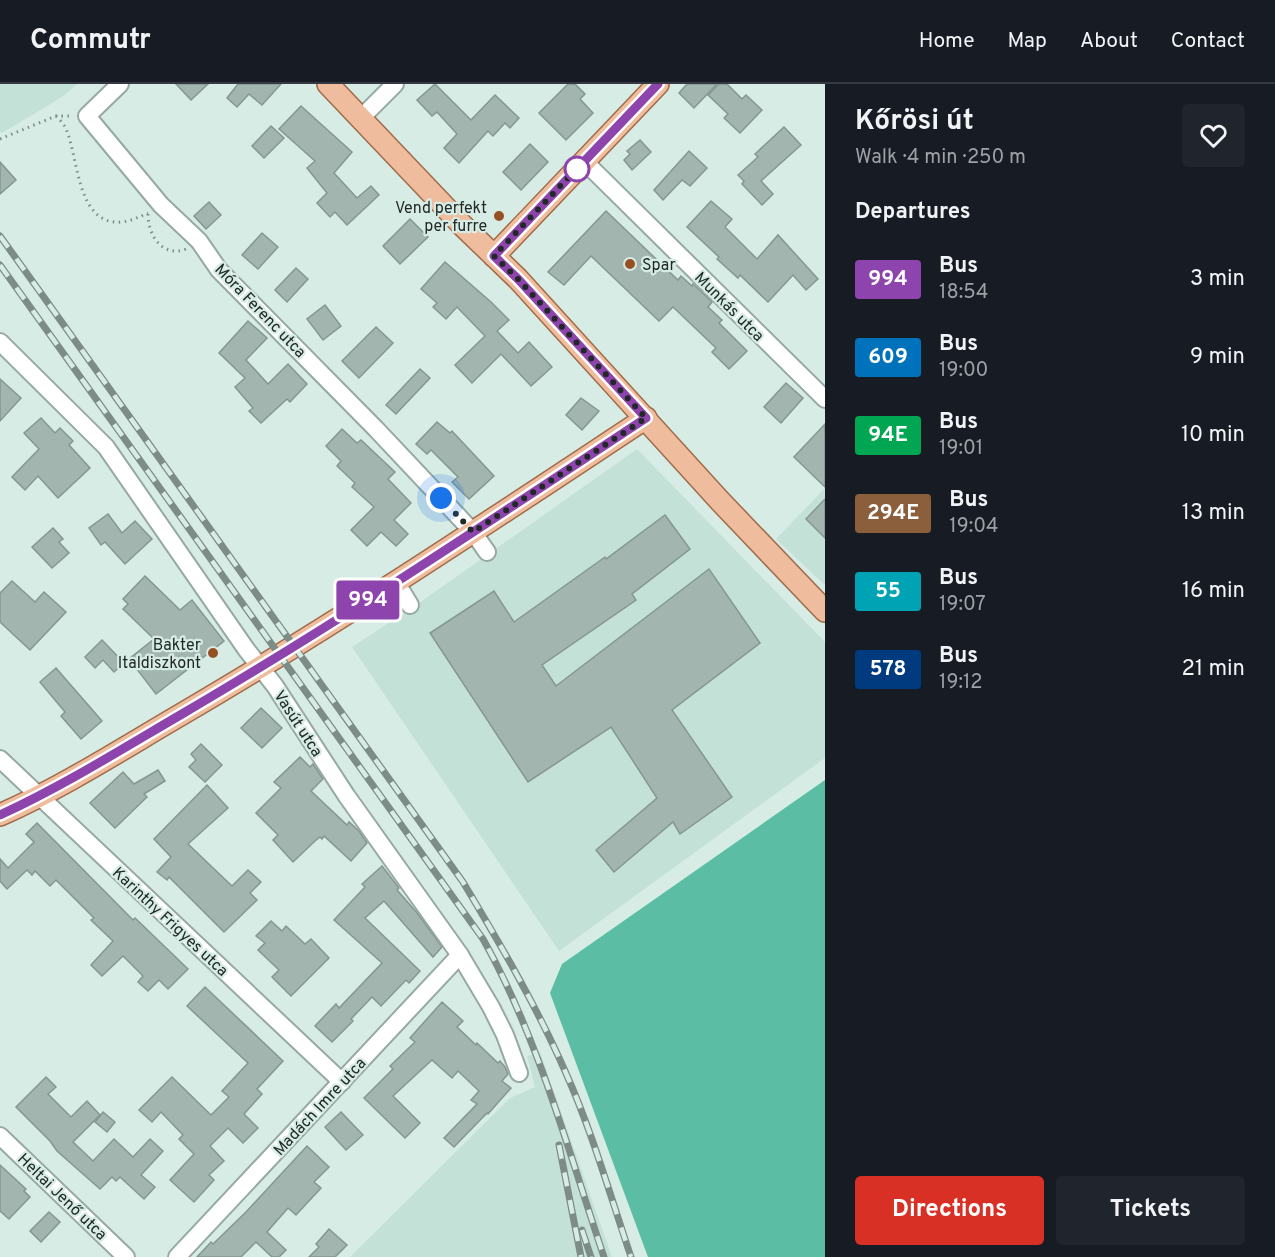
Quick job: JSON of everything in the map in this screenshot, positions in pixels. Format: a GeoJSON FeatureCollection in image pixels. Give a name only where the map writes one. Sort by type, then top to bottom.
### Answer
{"type":"FeatureCollection","features":[{"type":"Feature","properties":{"kind":"main road"},"geometry":{"type":"LineString","coordinates":[[328,84],[463,226],[518,279],[720,501],[825,611]]}},
{"type":"Feature","properties":{"kind":"main road"},"geometry":{"type":"LineString","coordinates":[[494,256],[658,84]]}},
{"type":"Feature","properties":{"kind":"main road"},"geometry":{"type":"LineString","coordinates":[[0,815],[40,797],[261,668],[646,418]]}},
{"type":"Feature","properties":{"kind":"street"},"geometry":{"type":"LineString","coordinates":[[87,116],[120,84]]}},
{"type":"Feature","properties":{"kind":"street"},"geometry":{"type":"LineString","coordinates":[[360,119],[395,84]]}},
{"type":"Feature","properties":{"kind":"street","name":"Móra Ferenc utca"},"geometry":{"type":"LineString","coordinates":[[87,116],[154,209],[199,241],[219,270],[376,429],[473,532],[487,552]]}},
{"type":"Feature","properties":{"kind":"street","name":"Munkás utca"},"geometry":{"type":"LineString","coordinates":[[584,161],[825,399]]}},
{"type":"Feature","properties":{"kind":"street","name":"Vasút utca"},"geometry":{"type":"LineString","coordinates":[[0,342],[106,447],[246,650],[275,686],[346,795],[460,955],[491,1007],[505,1035],[519,1073]]}},
{"type":"Feature","properties":{"kind":"street"},"geometry":{"type":"LineString","coordinates":[[396,582],[410,605]]}},
{"type":"Feature","properties":{"kind":"street","name":"Karinthy Frigyes utca"},"geometry":{"type":"LineString","coordinates":[[0,759],[342,1082]]}},
{"type":"Feature","properties":{"kind":"street","name":"Madách Imre utca"},"geometry":{"type":"LineString","coordinates":[[177,1257],[460,955]]}},
{"type":"Feature","properties":{"kind":"street","name":"Heltai Jenő utca"},"geometry":{"type":"LineString","coordinates":[[0,1136],[126,1257]]}},
{"type":"Feature","properties":{"kind":"path"},"geometry":{"type":"LineString","coordinates":[[56,116],[64,126],[84,196],[92,209],[104,218],[119,222],[154,209],[153,236],[167,251],[180,251],[199,241]]}},
{"type":"Feature","properties":{"kind":"path"},"geometry":{"type":"LineString","coordinates":[[0,139],[56,116],[87,116]]}},
{"type":"Feature","properties":{"kind":"shaded area"},"geometry":{"type":"Polygon","coordinates":[[[0,84],[77,84],[62,97],[2,133],[0,131],[0,84]]]}},
{"type":"Feature","properties":{"kind":"shaded area"},"geometry":{"type":"Polygon","coordinates":[[[637,449],[825,642],[825,758],[559,951],[352,647],[415,606],[637,449]]]}},
{"type":"Feature","properties":{"kind":"shaded area"},"geometry":{"type":"Polygon","coordinates":[[[825,488],[825,585],[776,539],[825,488]]]}},
{"type":"Feature","properties":{"kind":"shaded area"},"geometry":{"type":"Polygon","coordinates":[[[540,1052],[612,1257],[350,1257],[510,1098],[535,1087],[527,1056],[540,1052]]]}},
{"type":"Feature","properties":{"kind":"green space"},"geometry":{"type":"Polygon","coordinates":[[[825,780],[825,1257],[648,1257],[550,993],[562,964],[825,780]]]}},
{"type":"Feature","properties":{"kind":"building"},"geometry":{"type":"Polygon","coordinates":[[[176,84],[208,84],[191,100],[176,84]]]}},
{"type":"Feature","properties":{"kind":"building"},"geometry":{"type":"Polygon","coordinates":[[[238,84],[281,84],[262,105],[249,94],[237,107],[227,98],[238,84]]]}},
{"type":"Feature","properties":{"kind":"building"},"geometry":{"type":"Polygon","coordinates":[[[435,84],[471,120],[495,95],[519,118],[510,128],[505,123],[493,136],[488,131],[459,163],[444,148],[457,134],[437,112],[432,116],[417,100],[435,84]]]}},
{"type":"Feature","properties":{"kind":"building"},"geometry":{"type":"Polygon","coordinates":[[[568,84],[575,84],[585,94],[580,99],[593,113],[566,140],[539,113],[568,84]]]}},
{"type":"Feature","properties":{"kind":"building"},"geometry":{"type":"Polygon","coordinates":[[[687,84],[717,84],[694,108],[679,93],[687,84]]]}},
{"type":"Feature","properties":{"kind":"building"},"geometry":{"type":"Polygon","coordinates":[[[719,84],[727,84],[742,99],[746,95],[762,110],[740,133],[724,118],[728,114],[708,95],[719,84]]]}},
{"type":"Feature","properties":{"kind":"building"},"geometry":{"type":"Polygon","coordinates":[[[301,106],[352,152],[334,173],[357,198],[371,186],[379,195],[347,225],[335,212],[330,217],[317,203],[327,193],[307,168],[315,161],[279,129],[301,106]]]}},
{"type":"Feature","properties":{"kind":"building"},"geometry":{"type":"Polygon","coordinates":[[[271,126],[284,138],[264,158],[252,146],[271,126]]]}},
{"type":"Feature","properties":{"kind":"building"},"geometry":{"type":"Polygon","coordinates":[[[784,127],[801,145],[761,181],[773,194],[762,205],[742,184],[744,181],[738,175],[758,157],[755,154],[784,127]]]}},
{"type":"Feature","properties":{"kind":"building"},"geometry":{"type":"Polygon","coordinates":[[[640,140],[651,152],[632,170],[624,160],[630,154],[627,151],[640,140]]]}},
{"type":"Feature","properties":{"kind":"building"},"geometry":{"type":"Polygon","coordinates":[[[530,144],[548,162],[521,190],[503,172],[530,144]]]}},
{"type":"Feature","properties":{"kind":"building"},"geometry":{"type":"Polygon","coordinates":[[[689,151],[707,168],[690,186],[682,180],[663,200],[654,190],[689,151]]]}},
{"type":"Feature","properties":{"kind":"building"},"geometry":{"type":"Polygon","coordinates":[[[0,162],[16,180],[0,194],[0,162]]]}},
{"type":"Feature","properties":{"kind":"building"},"geometry":{"type":"Polygon","coordinates":[[[711,201],[732,219],[725,227],[757,259],[778,235],[818,279],[806,290],[793,275],[768,302],[740,275],[738,278],[717,259],[719,257],[687,227],[711,201]]]}},
{"type":"Feature","properties":{"kind":"building"},"geometry":{"type":"Polygon","coordinates":[[[209,202],[221,215],[206,229],[194,216],[209,202]]]}},
{"type":"Feature","properties":{"kind":"building","name":"Spar"},"geometry":{"type":"Polygon","coordinates":[[[606,211],[678,280],[681,276],[712,302],[708,307],[722,320],[719,323],[747,351],[729,369],[712,352],[716,348],[673,307],[659,321],[591,256],[564,285],[548,272],[606,211]]]}},
{"type":"Feature","properties":{"kind":"building"},"geometry":{"type":"Polygon","coordinates":[[[410,219],[428,237],[400,264],[383,246],[410,219]]]}},
{"type":"Feature","properties":{"kind":"building"},"geometry":{"type":"Polygon","coordinates":[[[262,233],[278,247],[258,269],[242,255],[262,233]]]}},
{"type":"Feature","properties":{"kind":"building"},"geometry":{"type":"Polygon","coordinates":[[[445,262],[509,320],[497,331],[518,353],[529,342],[552,367],[531,386],[501,354],[472,383],[455,365],[485,336],[457,307],[446,319],[433,307],[437,303],[421,289],[445,262]]]}},
{"type":"Feature","properties":{"kind":"building"},"geometry":{"type":"Polygon","coordinates":[[[296,268],[308,279],[287,302],[275,290],[296,268]]]}},
{"type":"Feature","properties":{"kind":"building"},"geometry":{"type":"Polygon","coordinates":[[[325,305],[341,326],[323,340],[307,319],[325,305]]]}},
{"type":"Feature","properties":{"kind":"building"},"geometry":{"type":"Polygon","coordinates":[[[248,321],[267,338],[246,360],[268,384],[288,364],[307,384],[290,402],[287,399],[261,423],[249,411],[253,408],[235,387],[245,378],[219,353],[248,321]]]}},
{"type":"Feature","properties":{"kind":"building"},"geometry":{"type":"Polygon","coordinates":[[[376,327],[393,343],[359,378],[342,361],[376,327]]]}},
{"type":"Feature","properties":{"kind":"building"},"geometry":{"type":"Polygon","coordinates":[[[420,369],[430,378],[396,414],[386,405],[420,369]]]}},
{"type":"Feature","properties":{"kind":"building"},"geometry":{"type":"Polygon","coordinates":[[[0,379],[21,398],[0,421],[0,379]]]}},
{"type":"Feature","properties":{"kind":"building"},"geometry":{"type":"Polygon","coordinates":[[[786,383],[803,398],[781,423],[764,407],[786,383]]]}},
{"type":"Feature","properties":{"kind":"building"},"geometry":{"type":"Polygon","coordinates":[[[581,398],[599,411],[582,430],[566,415],[581,398]]]}},
{"type":"Feature","properties":{"kind":"building"},"geometry":{"type":"Polygon","coordinates":[[[41,418],[55,433],[60,428],[73,441],[69,445],[90,468],[58,498],[38,476],[25,490],[12,477],[39,449],[24,433],[41,418]]]}},
{"type":"Feature","properties":{"kind":"building"},"geometry":{"type":"Polygon","coordinates":[[[437,422],[450,433],[452,431],[494,476],[469,499],[452,482],[458,477],[431,450],[427,454],[416,444],[437,422]]]}},
{"type":"Feature","properties":{"kind":"building"},"geometry":{"type":"Polygon","coordinates":[[[825,424],[825,487],[794,457],[825,424]]]}},
{"type":"Feature","properties":{"kind":"building"},"geometry":{"type":"Polygon","coordinates":[[[342,429],[357,443],[361,440],[395,472],[388,479],[411,503],[394,520],[408,534],[396,546],[381,532],[367,546],[351,530],[374,507],[352,487],[355,483],[337,466],[341,461],[326,446],[342,429]]]}},
{"type":"Feature","properties":{"kind":"building"},"geometry":{"type":"Polygon","coordinates":[[[825,499],[825,538],[806,519],[825,499]]]}},
{"type":"Feature","properties":{"kind":"building"},"geometry":{"type":"Polygon","coordinates":[[[108,514],[122,533],[135,521],[152,539],[125,564],[105,542],[101,545],[89,528],[108,514]]]}},
{"type":"Feature","properties":{"kind":"building"},"geometry":{"type":"Polygon","coordinates":[[[665,515],[690,549],[632,594],[636,600],[542,665],[556,686],[709,569],[760,643],[672,710],[732,797],[680,834],[673,822],[614,872],[596,850],[657,798],[611,727],[528,782],[430,633],[494,591],[514,622],[665,515]]]}},
{"type":"Feature","properties":{"kind":"building"},"geometry":{"type":"Polygon","coordinates":[[[53,528],[63,539],[59,542],[69,553],[52,568],[32,547],[53,528]]]}},
{"type":"Feature","properties":{"kind":"building"},"geometry":{"type":"Polygon","coordinates":[[[145,576],[180,610],[192,600],[224,641],[156,694],[129,659],[154,639],[123,609],[128,604],[123,599],[145,576]]]}},
{"type":"Feature","properties":{"kind":"building"},"geometry":{"type":"Polygon","coordinates":[[[12,581],[35,602],[44,592],[66,612],[30,650],[0,622],[0,593],[12,581]]]}},
{"type":"Feature","properties":{"kind":"building"},"geometry":{"type":"Polygon","coordinates":[[[102,640],[124,663],[114,672],[103,660],[95,668],[85,657],[102,640]]]}},
{"type":"Feature","properties":{"kind":"building"},"geometry":{"type":"Polygon","coordinates":[[[56,668],[102,721],[81,739],[61,716],[65,712],[40,682],[56,668]]]}},
{"type":"Feature","properties":{"kind":"building"},"geometry":{"type":"Polygon","coordinates":[[[261,708],[282,728],[262,748],[241,728],[261,708]]]}},
{"type":"Feature","properties":{"kind":"building"},"geometry":{"type":"Polygon","coordinates":[[[201,744],[222,765],[205,782],[189,767],[196,760],[191,754],[201,744]]]}},
{"type":"Feature","properties":{"kind":"building"},"geometry":{"type":"Polygon","coordinates":[[[300,757],[310,767],[313,764],[323,779],[311,791],[347,825],[349,822],[359,831],[367,843],[351,861],[324,836],[315,841],[293,862],[273,840],[278,835],[256,813],[281,788],[274,782],[300,757]]]}},
{"type":"Feature","properties":{"kind":"building"},"geometry":{"type":"Polygon","coordinates":[[[158,770],[165,781],[144,794],[147,797],[115,828],[90,803],[123,772],[134,784],[158,770]]]}},
{"type":"Feature","properties":{"kind":"building"},"geometry":{"type":"Polygon","coordinates":[[[207,785],[228,808],[188,844],[232,886],[248,870],[261,882],[250,893],[257,900],[224,932],[169,877],[167,880],[157,872],[171,857],[154,839],[207,785]]]}},
{"type":"Feature","properties":{"kind":"building"},"geometry":{"type":"Polygon","coordinates":[[[37,823],[133,920],[135,918],[188,969],[168,989],[159,980],[148,991],[138,982],[143,976],[123,956],[102,976],[91,965],[113,941],[91,920],[94,918],[56,880],[50,886],[35,871],[32,875],[27,870],[7,889],[0,881],[0,859],[8,868],[34,842],[26,834],[37,823]]]}},
{"type":"Feature","properties":{"kind":"building"},"geometry":{"type":"Polygon","coordinates":[[[382,866],[399,888],[397,890],[442,947],[433,957],[384,901],[365,918],[420,971],[409,983],[406,980],[381,1006],[372,997],[332,1042],[315,1026],[336,1004],[339,1008],[382,963],[334,920],[365,887],[362,884],[382,866]]]}},
{"type":"Feature","properties":{"kind":"building"},"geometry":{"type":"Polygon","coordinates":[[[271,921],[282,931],[286,926],[305,944],[311,939],[329,958],[291,996],[272,977],[279,970],[258,950],[265,943],[256,936],[271,921]]]}},
{"type":"Feature","properties":{"kind":"building"},"geometry":{"type":"Polygon","coordinates":[[[205,987],[283,1061],[257,1089],[262,1094],[244,1114],[258,1128],[243,1143],[228,1128],[210,1146],[224,1161],[209,1175],[214,1180],[194,1202],[170,1180],[194,1154],[179,1139],[183,1135],[161,1112],[152,1122],[139,1110],[172,1077],[211,1115],[229,1097],[222,1091],[248,1063],[187,1006],[205,987]]]}},
{"type":"Feature","properties":{"kind":"building"},"geometry":{"type":"Polygon","coordinates":[[[442,1002],[463,1021],[457,1027],[505,1067],[508,1074],[502,1081],[511,1088],[454,1147],[444,1138],[477,1104],[471,1100],[479,1091],[458,1071],[452,1078],[432,1060],[393,1096],[420,1123],[405,1138],[364,1098],[393,1069],[390,1066],[415,1042],[410,1038],[442,1002]]]}},
{"type":"Feature","properties":{"kind":"building"},"geometry":{"type":"Polygon","coordinates":[[[46,1077],[56,1087],[48,1094],[71,1117],[87,1101],[100,1115],[73,1142],[93,1161],[114,1139],[133,1157],[150,1139],[163,1151],[141,1175],[155,1187],[144,1199],[120,1177],[116,1181],[112,1177],[100,1189],[57,1151],[16,1107],[46,1077]]]}},
{"type":"Feature","properties":{"kind":"building"},"geometry":{"type":"Polygon","coordinates":[[[103,1112],[115,1122],[107,1132],[95,1122],[103,1112]]]}},
{"type":"Feature","properties":{"kind":"building"},"geometry":{"type":"Polygon","coordinates":[[[341,1112],[363,1135],[346,1150],[325,1127],[341,1112]]]}},
{"type":"Feature","properties":{"kind":"building"},"geometry":{"type":"Polygon","coordinates":[[[307,1146],[329,1167],[314,1182],[321,1188],[296,1215],[288,1208],[267,1232],[286,1250],[279,1257],[272,1257],[256,1242],[241,1257],[197,1257],[246,1212],[307,1146]]]}},
{"type":"Feature","properties":{"kind":"building"},"geometry":{"type":"Polygon","coordinates":[[[0,1165],[26,1189],[24,1191],[30,1197],[9,1219],[0,1211],[0,1165]]]}},
{"type":"Feature","properties":{"kind":"building"},"geometry":{"type":"Polygon","coordinates":[[[49,1212],[60,1222],[41,1242],[30,1231],[49,1212]]]}},
{"type":"Feature","properties":{"kind":"building"},"geometry":{"type":"Polygon","coordinates":[[[329,1229],[347,1245],[335,1257],[309,1257],[319,1247],[316,1244],[329,1229]]]}},
{"type":"Feature","properties":{"kind":"railway"},"geometry":{"type":"LineString","coordinates":[[0,236],[463,882],[504,952],[554,1046],[592,1140],[631,1257]]}},
{"type":"Feature","properties":{"kind":"railway"},"geometry":{"type":"LineString","coordinates":[[0,265],[483,939],[503,976],[536,1054],[604,1257]]}},
{"type":"Feature","properties":{"kind":"railway"},"geometry":{"type":"LineString","coordinates":[[559,1145],[581,1257]]}},
{"type":"Feature","properties":{"kind":"railway"},"geometry":{"type":"LineString","coordinates":[[582,1230],[591,1257]]}},
{"type":"Feature","properties":{"kind":"bus line","name":"994"},"geometry":{"type":"LineString","coordinates":[[0,815],[40,797],[261,668],[646,418],[494,256],[658,84]]}},
{"type":"Feature","properties":{"kind":"place","name":"Vend perfekt per furre"},"geometry":{"type":"Point","coordinates":[499,216]}},
{"type":"Feature","properties":{"kind":"place","name":"Spar"},"geometry":{"type":"Point","coordinates":[630,264]}},
{"type":"Feature","properties":{"kind":"place","name":"Bakter Italdiszkont"},"geometry":{"type":"Point","coordinates":[213,653]}},
{"type":"Feature","properties":{"kind":"route"},"geometry":{"type":"LineString","coordinates":[[441,498],[473,532],[646,418],[494,256],[584,161],[577,169]]}}]}
